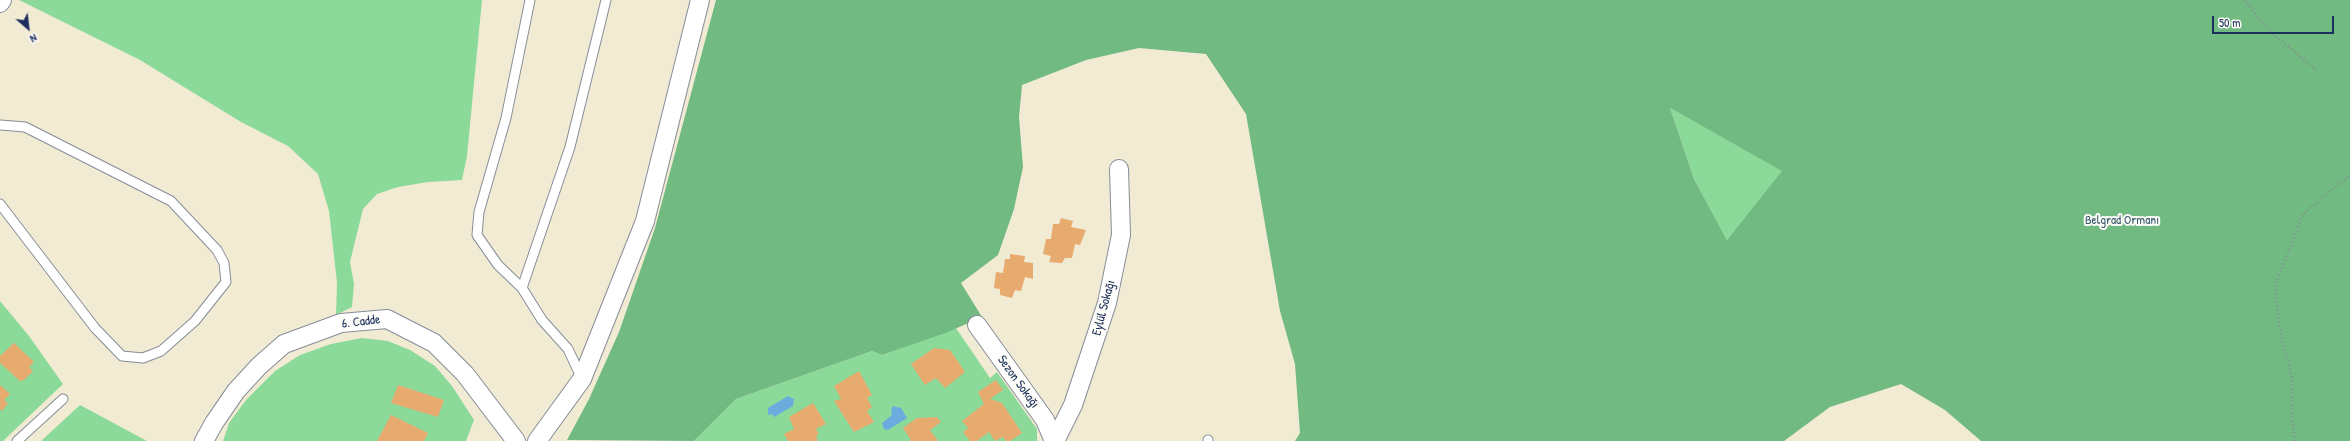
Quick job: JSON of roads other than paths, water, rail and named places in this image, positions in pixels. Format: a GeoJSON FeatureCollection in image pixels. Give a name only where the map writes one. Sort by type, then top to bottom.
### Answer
{"type":"FeatureCollection","features":[{"type":"Feature","properties":{"kind":"street"},"geometry":{"type":"LineString","coordinates":[[537,441],[582,379],[646,221],[700,0]]}},
{"type":"Feature","properties":{"kind":"street","name":"Eylül Sokağı"},"geometry":{"type":"LineString","coordinates":[[1054,441],[1073,405],[1107,303],[1121,235],[1119,169]]}},
{"type":"Feature","properties":{"kind":"street","name":"6. Cadde"},"geometry":{"type":"LineString","coordinates":[[204,441],[236,390],[259,366],[284,344],[341,323],[387,319],[434,343],[465,374],[516,441]]}},
{"type":"Feature","properties":{"kind":"street","name":"Sezon Sokağı"},"geometry":{"type":"LineString","coordinates":[[977,325],[1045,420],[1054,441]]}},
{"type":"Feature","properties":{"kind":"lane"},"geometry":{"type":"LineString","coordinates":[[530,0],[506,118],[479,212],[477,235],[498,264],[522,288],[542,320],[568,349],[582,379]]}},
{"type":"Feature","properties":{"kind":"lane"},"geometry":{"type":"LineString","coordinates":[[522,288],[570,147],[606,0]]}},
{"type":"Feature","properties":{"kind":"lane"},"geometry":{"type":"LineString","coordinates":[[0,125],[25,127],[171,201],[217,250],[224,263],[226,282],[195,321],[161,351],[143,358],[122,356],[95,328],[0,204]]}},
{"type":"Feature","properties":{"kind":"lane"},"geometry":{"type":"LineString","coordinates":[[17,441],[63,399]]}},
{"type":"Feature","properties":{"kind":"water"},"geometry":{"type":"Polygon","coordinates":[[[788,396],[794,399],[793,406],[774,417],[772,414],[768,415],[768,408],[788,396]]]}},
{"type":"Feature","properties":{"kind":"water"},"geometry":{"type":"Polygon","coordinates":[[[893,406],[901,408],[907,418],[888,430],[884,429],[882,423],[892,415],[891,411],[893,406]]]}},
{"type":"Feature","properties":{"kind":"park label","name":"Belgrad Ormanı"},"geometry":{"type":"Point","coordinates":[2122,221]}}]}
